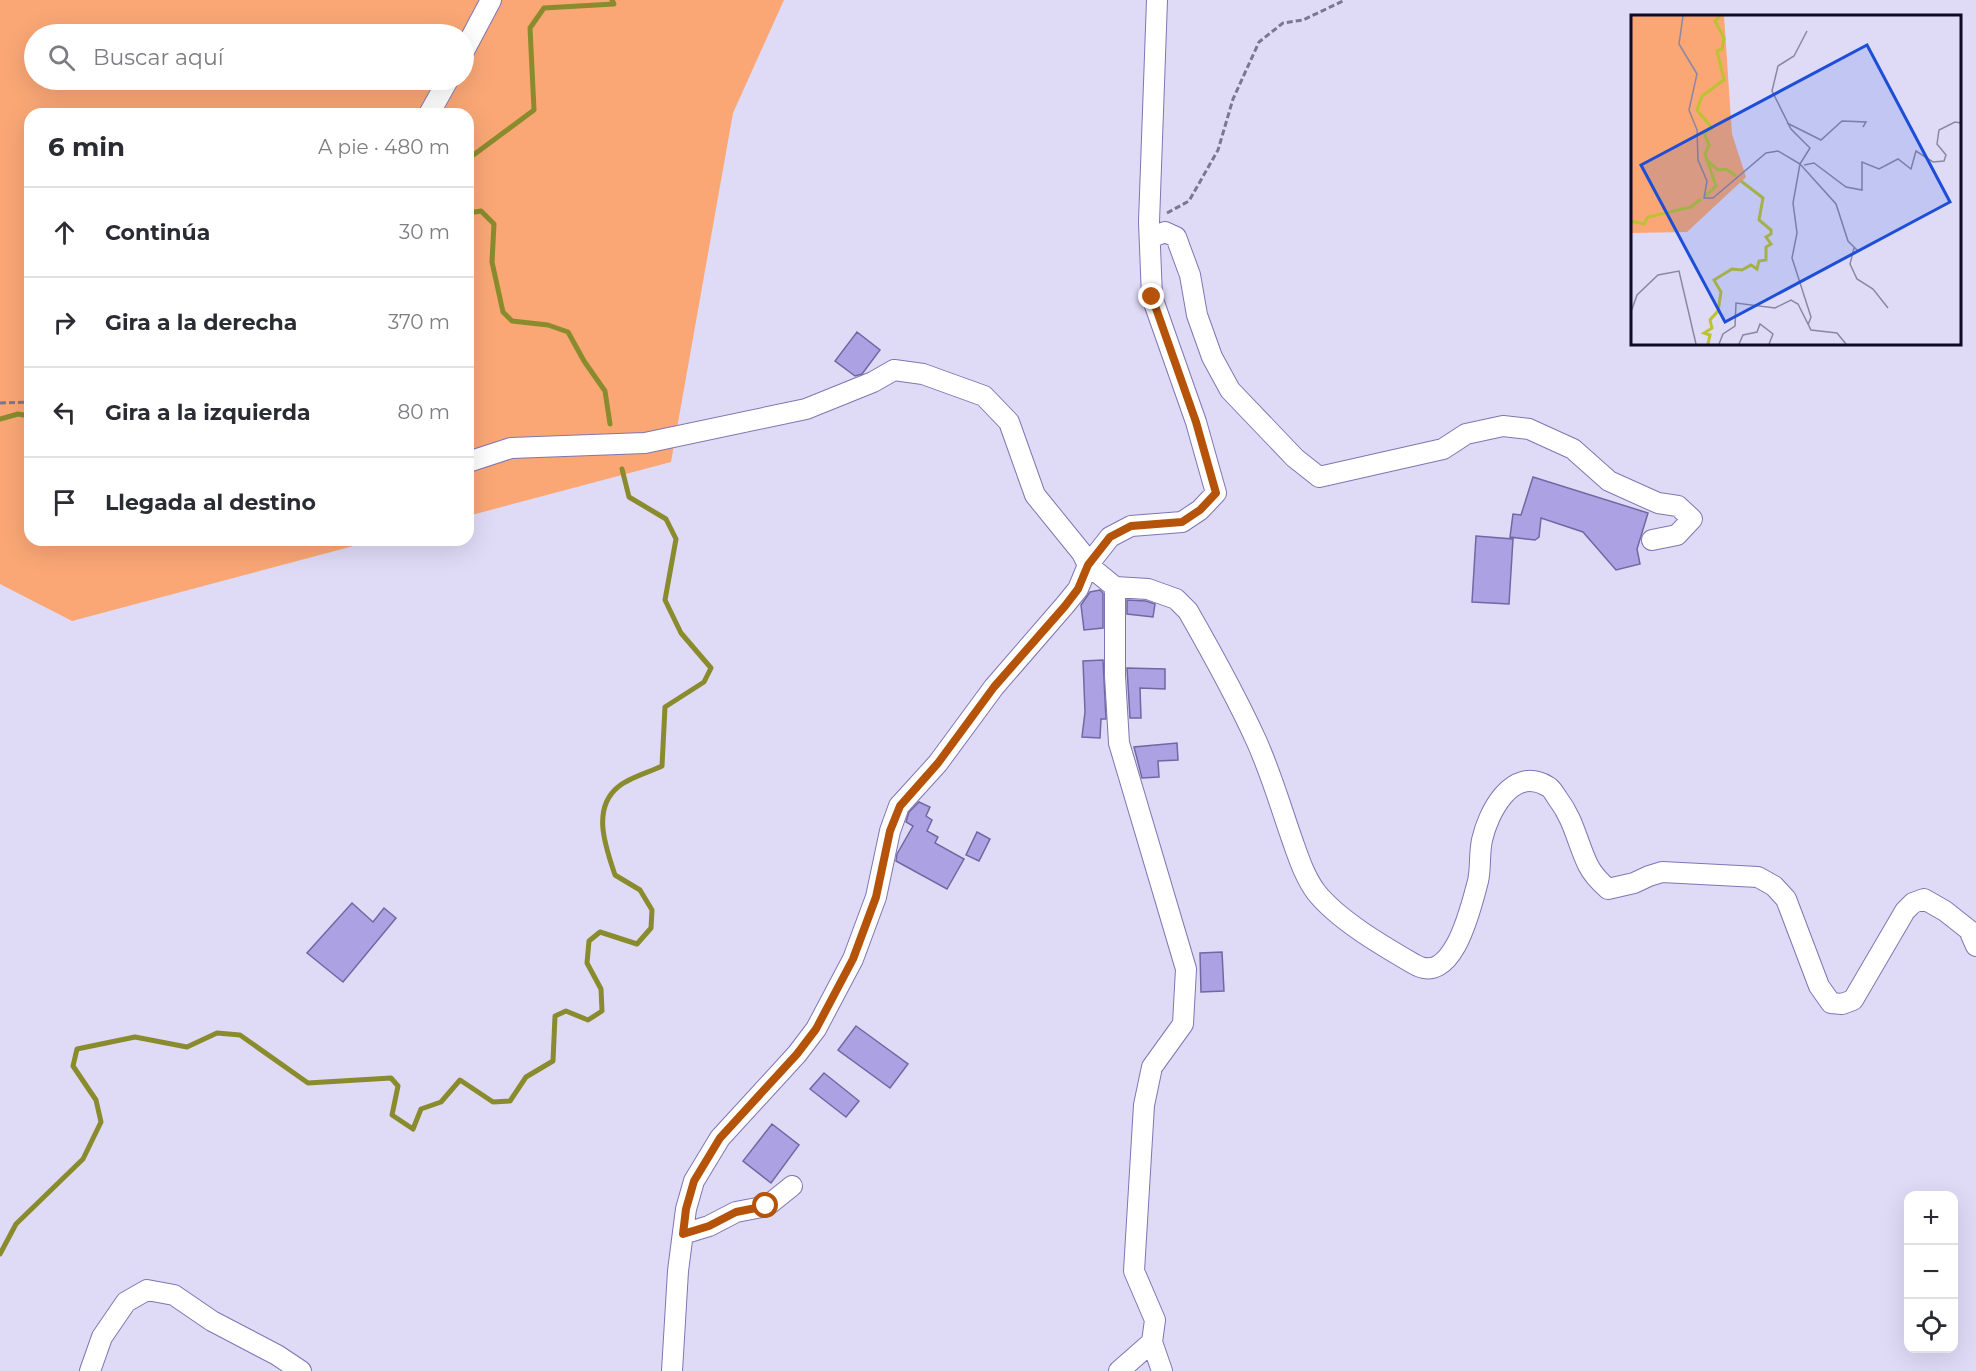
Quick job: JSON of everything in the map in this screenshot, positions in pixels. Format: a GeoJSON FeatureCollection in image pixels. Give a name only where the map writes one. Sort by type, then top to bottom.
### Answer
{"type":"FeatureCollection","features":[{"type":"Feature","properties":{"kind":"street"},"geometry":{"type":"LineString","coordinates":[[474,32],[491,0]]}},
{"type":"Feature","properties":{"kind":"street"},"geometry":{"type":"LineString","coordinates":[[672,1371],[678,1271],[686,1209],[694,1181],[720,1138],[797,1054],[816,1029],[853,959],[876,897],[890,831],[900,806],[938,763],[994,687],[1065,606],[1078,589],[1088,565],[1110,537],[1131,526],[1182,522],[1200,510],[1216,493],[1196,422],[1152,297],[1149,230],[1157,0]]}},
{"type":"Feature","properties":{"kind":"street"},"geometry":{"type":"LineString","coordinates":[[432,108],[442,90]]}},
{"type":"Feature","properties":{"kind":"street"},"geometry":{"type":"LineString","coordinates":[[1149,230],[1165,232],[1176,237],[1190,275],[1197,315],[1212,357],[1230,390],[1295,458],[1319,477],[1443,449],[1466,434],[1503,426],[1529,429],[1573,449],[1610,481],[1658,503],[1678,506],[1692,519],[1677,535],[1652,540]]}},
{"type":"Feature","properties":{"kind":"street"},"geometry":{"type":"LineString","coordinates":[[474,460],[511,448],[645,443],[806,409],[873,382],[894,370],[923,374],[984,396],[1009,422],[1035,495],[1082,553],[1088,565],[1115,587],[1148,589],[1176,599],[1188,612],[1256,741],[1302,867],[1316,891],[1371,939],[1420,968],[1430,970],[1440,966],[1458,945],[1479,879],[1482,840],[1492,811],[1504,794],[1521,781],[1536,781],[1549,786],[1569,813],[1588,866],[1608,889],[1635,883],[1662,872],[1758,877],[1774,886],[1786,899],[1819,986],[1831,1003],[1842,1004],[1853,1000],[1905,911],[1913,903],[1924,899],[1945,910],[1969,930],[1976,946]]}},
{"type":"Feature","properties":{"kind":"street"},"geometry":{"type":"LineString","coordinates":[[1115,587],[1115,676],[1119,743],[1186,969],[1183,1024],[1152,1067],[1144,1105],[1134,1271],[1155,1320],[1152,1342],[1162,1371]]}},
{"type":"Feature","properties":{"kind":"street"},"geometry":{"type":"LineString","coordinates":[[683,1234],[709,1226],[736,1212],[766,1206],[792,1186]]}},
{"type":"Feature","properties":{"kind":"street"},"geometry":{"type":"LineString","coordinates":[[90,1371],[102,1337],[126,1302],[147,1290],[174,1295],[212,1321],[276,1354],[301,1371]]}},
{"type":"Feature","properties":{"kind":"street"},"geometry":{"type":"LineString","coordinates":[[1119,1371],[1152,1342]]}},
{"type":"Feature","properties":{"kind":"path"},"geometry":{"type":"LineString","coordinates":[[1149,230],[1189,201],[1218,150],[1233,99],[1259,42],[1283,23],[1303,20],[1346,0]]}},
{"type":"Feature","properties":{"kind":"path"},"geometry":{"type":"LineString","coordinates":[[0,403],[24,402]]}},
{"type":"Feature","properties":{"kind":"shaded area"},"geometry":{"type":"Polygon","coordinates":[[[0,0],[784,0],[733,113],[671,462],[474,514],[474,108],[24,108],[24,546],[353,546],[72,621],[0,584],[0,0]]]}},
{"type":"Feature","properties":{"kind":"building"},"geometry":{"type":"Polygon","coordinates":[[[857,332],[880,350],[862,374],[855,376],[835,361],[857,332]]]}},
{"type":"Feature","properties":{"kind":"building"},"geometry":{"type":"Polygon","coordinates":[[[1533,477],[1648,513],[1637,549],[1640,564],[1616,570],[1583,532],[1541,518],[1539,537],[1535,540],[1510,537],[1513,514],[1521,515],[1533,477]]]}},
{"type":"Feature","properties":{"kind":"building"},"geometry":{"type":"Polygon","coordinates":[[[1476,536],[1513,539],[1509,604],[1472,602],[1476,536]]]}},
{"type":"Feature","properties":{"kind":"building"},"geometry":{"type":"Polygon","coordinates":[[[1100,590],[1103,593],[1103,628],[1084,630],[1081,605],[1090,592],[1100,590]]]}},
{"type":"Feature","properties":{"kind":"building"},"geometry":{"type":"Polygon","coordinates":[[[1127,600],[1155,604],[1153,617],[1127,614],[1127,600]]]}},
{"type":"Feature","properties":{"kind":"building"},"geometry":{"type":"Polygon","coordinates":[[[1103,660],[1106,719],[1101,719],[1100,738],[1082,737],[1085,712],[1083,661],[1103,660]]]}},
{"type":"Feature","properties":{"kind":"building"},"geometry":{"type":"Polygon","coordinates":[[[1127,668],[1165,669],[1165,689],[1140,688],[1141,718],[1130,718],[1127,668]]]}},
{"type":"Feature","properties":{"kind":"building"},"geometry":{"type":"Polygon","coordinates":[[[1177,743],[1178,760],[1158,761],[1159,777],[1142,778],[1134,747],[1177,743]]]}},
{"type":"Feature","properties":{"kind":"building"},"geometry":{"type":"Polygon","coordinates":[[[919,802],[930,807],[926,816],[932,820],[927,831],[938,837],[935,843],[964,859],[947,889],[896,861],[897,854],[913,826],[906,822],[909,812],[919,802]]]}},
{"type":"Feature","properties":{"kind":"building"},"geometry":{"type":"Polygon","coordinates":[[[977,832],[990,839],[979,861],[966,855],[977,832]]]}},
{"type":"Feature","properties":{"kind":"building"},"geometry":{"type":"Polygon","coordinates":[[[352,903],[373,922],[384,908],[396,918],[343,982],[307,953],[352,903]]]}},
{"type":"Feature","properties":{"kind":"building"},"geometry":{"type":"Polygon","coordinates":[[[1222,952],[1224,991],[1201,992],[1200,953],[1222,952]]]}},
{"type":"Feature","properties":{"kind":"building"},"geometry":{"type":"Polygon","coordinates":[[[856,1026],[908,1064],[890,1088],[838,1050],[856,1026]]]}},
{"type":"Feature","properties":{"kind":"building"},"geometry":{"type":"Polygon","coordinates":[[[824,1073],[859,1101],[846,1117],[810,1089],[824,1073]]]}},
{"type":"Feature","properties":{"kind":"building"},"geometry":{"type":"Polygon","coordinates":[[[772,1124],[799,1145],[771,1183],[743,1161],[772,1124]]]}},
{"type":"Feature","properties":{"kind":"waterway"},"geometry":{"type":"LineString","coordinates":[[474,155],[534,110],[530,28],[544,8],[614,4],[612,0]]}},
{"type":"Feature","properties":{"kind":"waterway"},"geometry":{"type":"LineString","coordinates":[[474,212],[481,211],[494,224],[492,262],[503,312],[512,321],[548,325],[568,332],[584,361],[605,391],[610,424]]}},
{"type":"Feature","properties":{"kind":"waterway"},"geometry":{"type":"LineString","coordinates":[[0,419],[18,414],[24,415]]}},
{"type":"Feature","properties":{"kind":"waterway"},"geometry":{"type":"LineString","coordinates":[[0,1254],[16,1224],[83,1159],[101,1122],[96,1100],[73,1066],[77,1049],[135,1037],[187,1047],[217,1033],[240,1035],[308,1083],[391,1078],[398,1086],[392,1115],[413,1129],[421,1109],[441,1102],[460,1080],[493,1102],[510,1101],[526,1077],[553,1061],[555,1016],[566,1011],[588,1020],[602,1011],[601,989],[587,963],[589,941],[600,932],[637,944],[651,928],[652,910],[640,890],[615,875],[603,829],[605,806],[610,796],[622,784],[662,766],[665,707],[704,682],[711,668],[681,633],[665,600],[676,539],[666,519],[629,497],[622,469]]}},
{"type":"Feature","properties":{"kind":"route"},"geometry":{"type":"LineString","coordinates":[[766,1206],[736,1212],[709,1226],[683,1234],[686,1209],[694,1181],[720,1138],[797,1054],[816,1029],[853,959],[876,897],[890,831],[900,806],[938,763],[994,687],[1065,606],[1078,589],[1088,565],[1110,537],[1131,526],[1182,522],[1200,510],[1216,493],[1196,422],[1152,297]]}}]}
